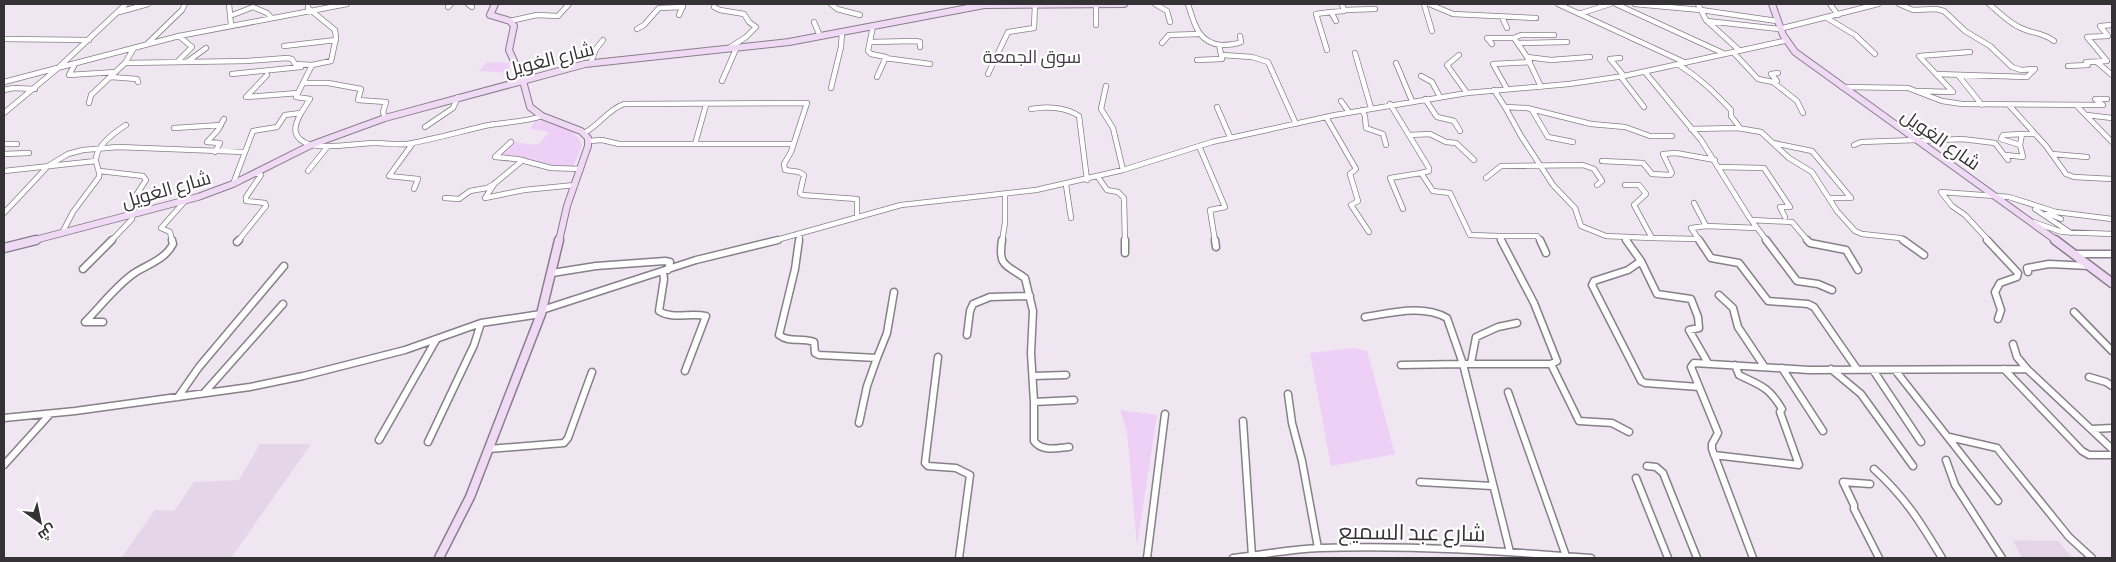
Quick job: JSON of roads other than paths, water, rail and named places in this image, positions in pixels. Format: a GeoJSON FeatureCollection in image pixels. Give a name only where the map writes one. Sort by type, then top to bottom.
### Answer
{"type":"FeatureCollection","features":[{"type":"Feature","properties":{"kind":"street"},"geometry":{"type":"LineString","coordinates":[[4,113],[58,68],[126,4]]}},
{"type":"Feature","properties":{"kind":"street"},"geometry":{"type":"LineString","coordinates":[[119,12],[148,4]]}},
{"type":"Feature","properties":{"kind":"street"},"geometry":{"type":"LineString","coordinates":[[147,44],[182,10],[185,4]]}},
{"type":"Feature","properties":{"kind":"street"},"geometry":{"type":"LineString","coordinates":[[229,4],[231,25]]}},
{"type":"Feature","properties":{"kind":"street"},"geometry":{"type":"LineString","coordinates":[[232,74],[293,68],[331,61],[336,40],[333,27],[308,8],[308,4]]}},
{"type":"Feature","properties":{"kind":"street"},"geometry":{"type":"LineString","coordinates":[[4,82],[179,36],[347,4]]}},
{"type":"Feature","properties":{"kind":"street"},"geometry":{"type":"LineString","coordinates":[[468,4],[472,7]]}},
{"type":"Feature","properties":{"kind":"street"},"geometry":{"type":"LineString","coordinates":[[495,4],[490,13],[491,16],[510,21],[537,15],[558,16],[569,4]]}},
{"type":"Feature","properties":{"kind":"street"},"geometry":{"type":"LineString","coordinates":[[831,4],[837,9],[860,15]]}},
{"type":"Feature","properties":{"kind":"street","name":"شارع الغويل"},"geometry":{"type":"LineString","coordinates":[[4,248],[185,201],[234,184],[311,144],[385,118],[592,62],[726,50],[820,36],[982,4],[1124,4]]}},
{"type":"Feature","properties":{"kind":"street"},"geometry":{"type":"LineString","coordinates":[[988,74],[1008,32],[1034,28],[1035,4]]}},
{"type":"Feature","properties":{"kind":"street"},"geometry":{"type":"LineString","coordinates":[[1096,4],[1096,24]]}},
{"type":"Feature","properties":{"kind":"street"},"geometry":{"type":"LineString","coordinates":[[1155,4],[1167,11],[1170,22]]}},
{"type":"Feature","properties":{"kind":"street"},"geometry":{"type":"LineString","coordinates":[[1188,4],[1199,34],[1208,42],[1219,45],[1240,44],[1240,36]]}},
{"type":"Feature","properties":{"kind":"street"},"geometry":{"type":"LineString","coordinates":[[1342,4],[1344,10]]}},
{"type":"Feature","properties":{"kind":"street"},"geometry":{"type":"LineString","coordinates":[[1424,4],[1432,31]]}},
{"type":"Feature","properties":{"kind":"street"},"geometry":{"type":"LineString","coordinates":[[1429,4],[1453,14],[1536,18]]}},
{"type":"Feature","properties":{"kind":"street"},"geometry":{"type":"LineString","coordinates":[[1558,4],[1686,63]]}},
{"type":"Feature","properties":{"kind":"street"},"geometry":{"type":"LineString","coordinates":[[1579,14],[1610,4]]}},
{"type":"Feature","properties":{"kind":"street"},"geometry":{"type":"LineString","coordinates":[[1616,4],[1725,54]]}},
{"type":"Feature","properties":{"kind":"street"},"geometry":{"type":"LineString","coordinates":[[1635,4],[1701,10],[1777,21]]}},
{"type":"Feature","properties":{"kind":"street"},"geometry":{"type":"LineString","coordinates":[[1698,4],[1707,21],[1739,50]]}},
{"type":"Feature","properties":{"kind":"street","name":"شارع الغويل"},"geometry":{"type":"LineString","coordinates":[[1770,4],[1784,41],[1794,52],[2031,221],[2112,283]]}},
{"type":"Feature","properties":{"kind":"street"},"geometry":{"type":"LineString","coordinates":[[1830,4],[1838,15]]}},
{"type":"Feature","properties":{"kind":"street"},"geometry":{"type":"LineString","coordinates":[[1707,21],[1780,29],[1878,4]]}},
{"type":"Feature","properties":{"kind":"street"},"geometry":{"type":"LineString","coordinates":[[1899,4],[1914,10],[1936,9],[1944,11],[1965,31],[1990,46],[2012,67],[2021,70],[2035,69],[2027,77],[1936,74]]}},
{"type":"Feature","properties":{"kind":"street"},"geometry":{"type":"LineString","coordinates":[[1990,4],[2020,28],[2026,31],[2043,32],[2054,41]]}},
{"type":"Feature","properties":{"kind":"street"},"geometry":{"type":"LineString","coordinates":[[678,15],[684,5]]}},
{"type":"Feature","properties":{"kind":"street"},"geometry":{"type":"LineString","coordinates":[[637,29],[644,25],[659,8],[684,5]]}},
{"type":"Feature","properties":{"kind":"street"},"geometry":{"type":"LineString","coordinates":[[230,16],[253,7],[267,13],[272,18]]}},
{"type":"Feature","properties":{"kind":"street"},"geometry":{"type":"LineString","coordinates":[[714,7],[720,10],[744,14],[749,22],[756,27],[746,37],[726,50]]}},
{"type":"Feature","properties":{"kind":"street"},"geometry":{"type":"LineString","coordinates":[[1327,50],[1316,14],[1344,10],[1375,9]]}},
{"type":"Feature","properties":{"kind":"street"},"geometry":{"type":"LineString","coordinates":[[1331,12],[1336,21]]}},
{"type":"Feature","properties":{"kind":"street"},"geometry":{"type":"LineString","coordinates":[[1502,16],[1508,28]]}},
{"type":"Feature","properties":{"kind":"street"},"geometry":{"type":"LineString","coordinates":[[1828,18],[1855,35],[1875,54]]}},
{"type":"Feature","properties":{"kind":"street"},"geometry":{"type":"LineString","coordinates":[[439,558],[470,497],[541,312],[567,206],[581,169],[588,141],[584,133],[572,126],[542,116],[530,107],[523,81],[509,50],[514,26],[510,21]]}},
{"type":"Feature","properties":{"kind":"street"},"geometry":{"type":"LineString","coordinates":[[814,22],[820,36]]}},
{"type":"Feature","properties":{"kind":"street"},"geometry":{"type":"LineString","coordinates":[[2068,66],[2088,65],[2086,62],[2107,60],[2087,37],[2108,36],[2109,34],[2100,26],[2112,25]]}},
{"type":"Feature","properties":{"kind":"street"},"geometry":{"type":"LineString","coordinates":[[873,26],[869,53],[884,56],[885,58],[930,64]]}},
{"type":"Feature","properties":{"kind":"street"},"geometry":{"type":"LineString","coordinates":[[831,88],[835,64],[842,49],[842,32]]}},
{"type":"Feature","properties":{"kind":"street"},"geometry":{"type":"LineString","coordinates":[[1162,43],[1169,35],[1199,34]]}},
{"type":"Feature","properties":{"kind":"street"},"geometry":{"type":"LineString","coordinates":[[1492,44],[1486,38],[1554,35]]}},
{"type":"Feature","properties":{"kind":"street"},"geometry":{"type":"LineString","coordinates":[[177,62],[192,46],[179,36]]}},
{"type":"Feature","properties":{"kind":"street"},"geometry":{"type":"LineString","coordinates":[[1514,38],[1529,59],[1541,87]]}},
{"type":"Feature","properties":{"kind":"street"},"geometry":{"type":"LineString","coordinates":[[4,39],[89,40]]}},
{"type":"Feature","properties":{"kind":"street"},"geometry":{"type":"LineString","coordinates":[[284,46],[336,40]]}},
{"type":"Feature","properties":{"kind":"street"},"geometry":{"type":"LineString","coordinates":[[592,62],[596,49],[603,40]]}},
{"type":"Feature","properties":{"kind":"street"},"geometry":{"type":"LineString","coordinates":[[870,42],[916,41],[920,42],[920,47]]}},
{"type":"Feature","properties":{"kind":"street"},"geometry":{"type":"LineString","coordinates":[[4,418],[50,414],[204,394],[303,376],[404,350],[481,324],[541,312],[718,254],[800,234],[901,205],[1005,194],[1066,185],[1123,170],[1230,137],[1349,112],[1467,93],[1541,87],[1622,76],[1784,41]]}},
{"type":"Feature","properties":{"kind":"street"},"geometry":{"type":"LineString","coordinates":[[1518,44],[1567,42]]}},
{"type":"Feature","properties":{"kind":"street"},"geometry":{"type":"LineString","coordinates":[[1196,60],[1223,58],[1219,45]]}},
{"type":"Feature","properties":{"kind":"street"},"geometry":{"type":"LineString","coordinates":[[90,103],[88,101],[91,95],[126,63],[134,48]]}},
{"type":"Feature","properties":{"kind":"street"},"geometry":{"type":"LineString","coordinates":[[187,62],[206,48]]}},
{"type":"Feature","properties":{"kind":"street"},"geometry":{"type":"LineString","coordinates":[[722,81],[730,61],[735,55],[736,48]]}},
{"type":"Feature","properties":{"kind":"street"},"geometry":{"type":"LineString","coordinates":[[1733,52],[1758,79],[1773,82],[1797,101],[1803,113]]}},
{"type":"Feature","properties":{"kind":"street"},"geometry":{"type":"LineString","coordinates":[[1918,91],[1953,92],[1920,56],[1970,52]]}},
{"type":"Feature","properties":{"kind":"street"},"geometry":{"type":"LineString","coordinates":[[1355,53],[1371,108]]}},
{"type":"Feature","properties":{"kind":"street"},"geometry":{"type":"LineString","coordinates":[[1222,55],[1262,58],[1268,62],[1296,124]]}},
{"type":"Feature","properties":{"kind":"street"},"geometry":{"type":"LineString","coordinates":[[1459,55],[1447,65],[1467,93]]}},
{"type":"Feature","properties":{"kind":"street"},"geometry":{"type":"LineString","coordinates":[[1508,89],[1493,64],[1529,59],[1551,60],[1590,57]]}},
{"type":"Feature","properties":{"kind":"street"},"geometry":{"type":"LineString","coordinates":[[126,63],[247,61],[289,58],[292,59],[294,64],[311,64]]}},
{"type":"Feature","properties":{"kind":"street"},"geometry":{"type":"LineString","coordinates":[[877,77],[885,58]]}},
{"type":"Feature","properties":{"kind":"street"},"geometry":{"type":"LineString","coordinates":[[1620,58],[1610,59],[1644,107]]}},
{"type":"Feature","properties":{"kind":"street"},"geometry":{"type":"LineString","coordinates":[[2097,62],[2112,75]]}},
{"type":"Feature","properties":{"kind":"street"},"geometry":{"type":"LineString","coordinates":[[1396,63],[1412,101]]}},
{"type":"Feature","properties":{"kind":"street"},"geometry":{"type":"LineString","coordinates":[[75,64],[69,75],[116,72]]}},
{"type":"Feature","properties":{"kind":"street"},"geometry":{"type":"LineString","coordinates":[[311,64],[297,98],[310,99],[295,124],[295,132],[302,142],[328,146],[413,143],[491,124],[527,121],[542,116]]}},
{"type":"Feature","properties":{"kind":"street"},"geometry":{"type":"LineString","coordinates":[[1679,65],[1700,78],[1721,99],[1741,129]]}},
{"type":"Feature","properties":{"kind":"street"},"geometry":{"type":"LineString","coordinates":[[1645,72],[1715,160],[1757,228],[1797,281],[1818,284],[1832,290]]}},
{"type":"Feature","properties":{"kind":"street"},"geometry":{"type":"LineString","coordinates":[[1773,82],[1777,81],[1771,74],[1778,73]]}},
{"type":"Feature","properties":{"kind":"street"},"geometry":{"type":"LineString","coordinates":[[267,74],[246,97],[298,94]]}},
{"type":"Feature","properties":{"kind":"street"},"geometry":{"type":"LineString","coordinates":[[1958,75],[1964,80],[1964,84],[1970,93],[1982,105]]}},
{"type":"Feature","properties":{"kind":"street"},"geometry":{"type":"LineString","coordinates":[[1421,76],[1432,82],[1440,97]]}},
{"type":"Feature","properties":{"kind":"street"},"geometry":{"type":"LineString","coordinates":[[111,77],[137,79],[138,82]]}},
{"type":"Feature","properties":{"kind":"street"},"geometry":{"type":"LineString","coordinates":[[303,83],[328,83],[362,89],[358,100],[386,102],[383,112],[385,118]]}},
{"type":"Feature","properties":{"kind":"street"},"geometry":{"type":"LineString","coordinates":[[1106,86],[1100,109],[1107,116],[1113,128],[1123,170]]}},
{"type":"Feature","properties":{"kind":"street"},"geometry":{"type":"LineString","coordinates":[[1842,87],[1908,88],[1942,101],[1982,105],[2103,106],[2095,99],[2107,99]]}},
{"type":"Feature","properties":{"kind":"street"},"geometry":{"type":"LineString","coordinates":[[4,90],[13,88],[34,89]]}},
{"type":"Feature","properties":{"kind":"street"},"geometry":{"type":"LineString","coordinates":[[1494,90],[1506,107],[1520,136],[1552,185],[1574,208],[1581,226],[1603,235],[1626,239],[1698,239]]}},
{"type":"Feature","properties":{"kind":"street"},"geometry":{"type":"LineString","coordinates":[[425,127],[452,108],[458,97]]}},
{"type":"Feature","properties":{"kind":"street"},"geometry":{"type":"LineString","coordinates":[[1425,99],[1437,117],[1454,120],[1460,132]]}},
{"type":"Feature","properties":{"kind":"street"},"geometry":{"type":"LineString","coordinates":[[1341,101],[1349,112]]}},
{"type":"Feature","properties":{"kind":"street"},"geometry":{"type":"LineString","coordinates":[[584,133],[594,128],[606,112],[624,104],[706,105],[807,102],[784,168],[787,171],[804,174],[800,193],[802,196],[857,199],[857,217]]}},
{"type":"Feature","properties":{"kind":"street"},"geometry":{"type":"LineString","coordinates":[[1390,104],[1430,168],[1429,171],[1390,178],[1403,209]]}},
{"type":"Feature","properties":{"kind":"street"},"geometry":{"type":"LineString","coordinates":[[695,144],[706,105]]}},
{"type":"Feature","properties":{"kind":"street"},"geometry":{"type":"LineString","coordinates":[[2009,105],[2052,154],[2064,173],[2069,176],[2112,179]]}},
{"type":"Feature","properties":{"kind":"street"},"geometry":{"type":"LineString","coordinates":[[2076,105],[2112,142]]}},
{"type":"Feature","properties":{"kind":"street"},"geometry":{"type":"LineString","coordinates":[[1217,107],[1230,137]]}},
{"type":"Feature","properties":{"kind":"street"},"geometry":{"type":"LineString","coordinates":[[1506,107],[1532,110],[1591,124],[1625,127],[1650,136],[1672,136]]}},
{"type":"Feature","properties":{"kind":"street"},"geometry":{"type":"LineString","coordinates":[[1031,109],[1041,108],[1069,111],[1075,112],[1079,116],[1087,180]]}},
{"type":"Feature","properties":{"kind":"street"},"geometry":{"type":"LineString","coordinates":[[1362,110],[1365,116],[1366,128],[1383,134],[1386,145]]}},
{"type":"Feature","properties":{"kind":"street"},"geometry":{"type":"LineString","coordinates":[[1532,110],[1548,137],[1573,142]]}},
{"type":"Feature","properties":{"kind":"street"},"geometry":{"type":"LineString","coordinates":[[234,184],[253,131],[275,128],[284,115],[301,113]]}},
{"type":"Feature","properties":{"kind":"street"},"geometry":{"type":"LineString","coordinates":[[2087,115],[2112,118]]}},
{"type":"Feature","properties":{"kind":"street"},"geometry":{"type":"LineString","coordinates":[[1326,117],[1356,169],[1350,174],[1358,201],[1351,205],[1369,232]]}},
{"type":"Feature","properties":{"kind":"street"},"geometry":{"type":"LineString","coordinates":[[215,152],[220,143],[207,142],[221,126],[224,119]]}},
{"type":"Feature","properties":{"kind":"street"},"geometry":{"type":"LineString","coordinates":[[62,233],[73,212],[99,177],[100,171],[96,161],[100,149],[126,125]]}},
{"type":"Feature","properties":{"kind":"street"},"geometry":{"type":"LineString","coordinates":[[174,128],[221,126]]}},
{"type":"Feature","properties":{"kind":"street"},"geometry":{"type":"LineString","coordinates":[[1691,129],[1741,129],[1761,132],[1788,158],[1812,172],[1837,212],[1857,232],[1900,238],[1910,243],[1924,255]]}},
{"type":"Feature","properties":{"kind":"street"},"geometry":{"type":"LineString","coordinates":[[1408,135],[1430,134],[1444,141],[1456,143],[1474,160]]}},
{"type":"Feature","properties":{"kind":"street"},"geometry":{"type":"LineString","coordinates":[[1854,145],[1861,142],[1962,140],[1995,143],[2007,158],[2023,157],[2020,145],[2022,134]]}},
{"type":"Feature","properties":{"kind":"street"},"geometry":{"type":"LineString","coordinates":[[1995,143],[2003,135],[2034,134]]}},
{"type":"Feature","properties":{"kind":"street"},"geometry":{"type":"LineString","coordinates":[[2001,139],[2020,145]]}},
{"type":"Feature","properties":{"kind":"street"},"geometry":{"type":"LineString","coordinates":[[588,141],[602,140],[619,144],[793,144]]}},
{"type":"Feature","properties":{"kind":"street"},"geometry":{"type":"LineString","coordinates":[[511,142],[495,157],[523,160],[551,168],[581,169]]}},
{"type":"Feature","properties":{"kind":"street"},"geometry":{"type":"LineString","coordinates":[[413,143],[389,176],[418,179],[414,189]]}},
{"type":"Feature","properties":{"kind":"street"},"geometry":{"type":"LineString","coordinates":[[1771,143],[1812,151],[1851,198],[1829,198]]}},
{"type":"Feature","properties":{"kind":"street"},"geometry":{"type":"LineString","coordinates":[[4,144],[17,144]]}},
{"type":"Feature","properties":{"kind":"street"},"geometry":{"type":"LineString","coordinates":[[308,171],[328,146]]}},
{"type":"Feature","properties":{"kind":"street"},"geometry":{"type":"LineString","coordinates":[[1198,146],[1225,207],[1210,210],[1216,247]]}},
{"type":"Feature","properties":{"kind":"street"},"geometry":{"type":"LineString","coordinates":[[4,213],[47,167],[67,154],[100,149],[148,147],[215,152],[245,152]]}},
{"type":"Feature","properties":{"kind":"street"},"geometry":{"type":"LineString","coordinates":[[4,154],[29,153]]}},
{"type":"Feature","properties":{"kind":"street"},"geometry":{"type":"LineString","coordinates":[[1602,161],[1642,162],[1645,163],[1651,174],[1670,175],[1672,173],[1663,154],[1673,153],[1715,160]]}},
{"type":"Feature","properties":{"kind":"street"},"geometry":{"type":"LineString","coordinates":[[2052,154],[2087,156]]}},
{"type":"Feature","properties":{"kind":"street"},"geometry":{"type":"LineString","coordinates":[[445,198],[458,199],[470,191],[487,188],[523,160]]}},
{"type":"Feature","properties":{"kind":"street"},"geometry":{"type":"LineString","coordinates":[[4,171],[96,161]]}},
{"type":"Feature","properties":{"kind":"street"},"geometry":{"type":"LineString","coordinates":[[1486,178],[1501,166],[1539,164],[1583,165],[1591,167],[1602,181],[1597,185]]}},
{"type":"Feature","properties":{"kind":"street"},"geometry":{"type":"LineString","coordinates":[[1720,167],[1764,168],[1790,207],[1780,207],[1785,217]]}},
{"type":"Feature","properties":{"kind":"street"},"geometry":{"type":"LineString","coordinates":[[84,269],[130,221],[133,214],[135,197],[146,180],[145,177],[100,171]]}},
{"type":"Feature","properties":{"kind":"street"},"geometry":{"type":"LineString","coordinates":[[236,242],[266,206],[265,203],[246,201],[246,198],[261,176],[255,173]]}},
{"type":"Feature","properties":{"kind":"street"},"geometry":{"type":"LineString","coordinates":[[1421,173],[1433,191],[1450,193],[1469,234],[1537,236],[1542,242],[1546,253]]}},
{"type":"Feature","properties":{"kind":"street"},"geometry":{"type":"LineString","coordinates":[[1098,177],[1107,190],[1118,192],[1124,198],[1126,253]]}},
{"type":"Feature","properties":{"kind":"street"},"geometry":{"type":"LineString","coordinates":[[495,183],[485,198],[524,190],[575,185]]}},
{"type":"Feature","properties":{"kind":"street"},"geometry":{"type":"LineString","coordinates":[[1066,185],[1071,218]]}},
{"type":"Feature","properties":{"kind":"street"},"geometry":{"type":"LineString","coordinates":[[1625,185],[1639,186],[1646,194],[1634,205],[1652,238]]}},
{"type":"Feature","properties":{"kind":"street"},"geometry":{"type":"LineString","coordinates":[[1998,319],[2001,310],[1995,292],[2000,283],[2019,276],[2018,273],[1965,215],[1952,206],[1941,192],[2016,198],[2047,210],[2112,219]]}},
{"type":"Feature","properties":{"kind":"street"},"geometry":{"type":"LineString","coordinates":[[1005,194],[1005,223],[1000,255],[1002,262],[1025,278],[1033,311],[1031,353],[1034,441],[1036,446],[1044,449],[1069,447]]}},
{"type":"Feature","properties":{"kind":"street"},"geometry":{"type":"LineString","coordinates":[[103,322],[85,322],[133,274],[146,268],[170,250],[173,244],[170,232],[161,228],[185,201]]}},
{"type":"Feature","properties":{"kind":"street"},"geometry":{"type":"LineString","coordinates":[[2025,202],[2061,222],[2072,233]]}},
{"type":"Feature","properties":{"kind":"street"},"geometry":{"type":"LineString","coordinates":[[1694,203],[1706,226]]}},
{"type":"Feature","properties":{"kind":"street"},"geometry":{"type":"LineString","coordinates":[[2061,222],[2072,214]]}},
{"type":"Feature","properties":{"kind":"street"},"geometry":{"type":"LineString","coordinates":[[1752,220],[1792,222],[1810,242],[1844,249],[1858,270]]}},
{"type":"Feature","properties":{"kind":"street"},"geometry":{"type":"LineString","coordinates":[[2031,221],[2057,231],[2112,234]]}},
{"type":"Feature","properties":{"kind":"street"},"geometry":{"type":"LineString","coordinates":[[1757,228],[1706,226],[1691,228],[1711,258],[1740,263],[1770,302],[1808,304],[1814,307],[1857,369]]}},
{"type":"Feature","properties":{"kind":"street"},"geometry":{"type":"LineString","coordinates":[[800,234],[795,269],[780,337],[810,340],[814,342],[815,353],[819,355],[877,358]]}},
{"type":"Feature","properties":{"kind":"street"},"geometry":{"type":"LineString","coordinates":[[1401,365],[1471,363],[1551,364],[1557,361],[1540,318],[1499,236]]}},
{"type":"Feature","properties":{"kind":"street"},"geometry":{"type":"LineString","coordinates":[[1626,239],[1640,261],[1656,294],[1691,299],[1698,317],[1699,328],[1689,330],[1708,363]]}},
{"type":"Feature","properties":{"kind":"street"},"geometry":{"type":"LineString","coordinates":[[2075,254],[2112,254]]}},
{"type":"Feature","properties":{"kind":"street"},"geometry":{"type":"LineString","coordinates":[[552,272],[665,260],[670,262],[666,271],[658,307],[661,313],[706,316],[685,371]]}},
{"type":"Feature","properties":{"kind":"street"},"geometry":{"type":"LineString","coordinates":[[1640,261],[1634,267],[1594,281],[1592,284],[1641,381],[1645,383],[1699,387]]}},
{"type":"Feature","properties":{"kind":"street"},"geometry":{"type":"LineString","coordinates":[[2028,272],[2027,268],[2030,266],[2039,265],[2092,266]]}},
{"type":"Feature","properties":{"kind":"street"},"geometry":{"type":"LineString","coordinates":[[178,397],[200,367],[284,266]]}},
{"type":"Feature","properties":{"kind":"street"},"geometry":{"type":"LineString","coordinates":[[859,423],[867,386],[887,333],[894,292]]}},
{"type":"Feature","properties":{"kind":"street"},"geometry":{"type":"LineString","coordinates":[[1719,294],[1733,308],[1738,326],[1764,366]]}},
{"type":"Feature","properties":{"kind":"street"},"geometry":{"type":"LineString","coordinates":[[967,335],[970,311],[973,304],[990,297],[1030,296]]}},
{"type":"Feature","properties":{"kind":"street"},"geometry":{"type":"LineString","coordinates":[[204,394],[283,304]]}},
{"type":"Feature","properties":{"kind":"street"},"geometry":{"type":"LineString","coordinates":[[1365,317],[1403,312],[1441,314],[1447,318],[1463,364],[1510,552]]}},
{"type":"Feature","properties":{"kind":"street"},"geometry":{"type":"LineString","coordinates":[[2074,312],[2112,350]]}},
{"type":"Feature","properties":{"kind":"street"},"geometry":{"type":"LineString","coordinates":[[1471,363],[1476,337],[1498,327],[1517,323]]}},
{"type":"Feature","properties":{"kind":"street"},"geometry":{"type":"LineString","coordinates":[[428,442],[474,345],[481,324]]}},
{"type":"Feature","properties":{"kind":"street"},"geometry":{"type":"LineString","coordinates":[[379,440],[436,340]]}},
{"type":"Feature","properties":{"kind":"street"},"geometry":{"type":"LineString","coordinates":[[2013,344],[2016,355],[2027,369],[2112,449]]}},
{"type":"Feature","properties":{"kind":"street"},"geometry":{"type":"LineString","coordinates":[[938,357],[925,463],[928,466],[961,469],[967,471],[970,475],[959,558]]}},
{"type":"Feature","properties":{"kind":"street"},"geometry":{"type":"LineString","coordinates":[[1753,558],[1711,446],[1718,433],[1691,365],[1696,362],[1782,368],[1874,370],[2027,369]]}},
{"type":"Feature","properties":{"kind":"street"},"geometry":{"type":"LineString","coordinates":[[1551,364],[1579,421],[1612,423],[1629,432]]}},
{"type":"Feature","properties":{"kind":"street"},"geometry":{"type":"LineString","coordinates":[[1714,455],[1799,465],[1780,412],[1782,408],[1773,392],[1760,383],[1739,375],[1734,365]]}},
{"type":"Feature","properties":{"kind":"street"},"geometry":{"type":"LineString","coordinates":[[1782,368],[1823,431]]}},
{"type":"Feature","properties":{"kind":"street"},"geometry":{"type":"LineString","coordinates":[[1830,369],[1861,394],[1913,466]]}},
{"type":"Feature","properties":{"kind":"street"},"geometry":{"type":"LineString","coordinates":[[1874,370],[1921,442]]}},
{"type":"Feature","properties":{"kind":"street"},"geometry":{"type":"LineString","coordinates":[[1895,370],[1998,501]]}},
{"type":"Feature","properties":{"kind":"street"},"geometry":{"type":"LineString","coordinates":[[2004,370],[2082,451],[2089,454],[2112,454]]}},
{"type":"Feature","properties":{"kind":"street"},"geometry":{"type":"LineString","coordinates":[[489,449],[564,443],[568,438],[592,372]]}},
{"type":"Feature","properties":{"kind":"street"},"geometry":{"type":"LineString","coordinates":[[1033,376],[1066,375]]}},
{"type":"Feature","properties":{"kind":"street"},"geometry":{"type":"LineString","coordinates":[[2089,377],[2093,380],[2106,380],[2112,386]]}},
{"type":"Feature","properties":{"kind":"street"},"geometry":{"type":"LineString","coordinates":[[1508,392],[1566,556]]}},
{"type":"Feature","properties":{"kind":"street"},"geometry":{"type":"LineString","coordinates":[[1288,394],[1293,429],[1302,461],[1318,548]]}},
{"type":"Feature","properties":{"kind":"street"},"geometry":{"type":"LineString","coordinates":[[1034,402],[1074,400]]}},
{"type":"Feature","properties":{"kind":"street"},"geometry":{"type":"LineString","coordinates":[[4,465],[50,414]]}},
{"type":"Feature","properties":{"kind":"street"},"geometry":{"type":"LineString","coordinates":[[1147,558],[1165,414]]}},
{"type":"Feature","properties":{"kind":"street"},"geometry":{"type":"LineString","coordinates":[[1243,422],[1252,556]]}},
{"type":"Feature","properties":{"kind":"street"},"geometry":{"type":"LineString","coordinates":[[2092,429],[2112,428]]}},
{"type":"Feature","properties":{"kind":"street"},"geometry":{"type":"LineString","coordinates":[[1949,438],[1997,448],[2069,537],[2092,558]]}},
{"type":"Feature","properties":{"kind":"street"},"geometry":{"type":"LineString","coordinates":[[1946,460],[1954,485],[2002,558]]}},
{"type":"Feature","properties":{"kind":"street"},"geometry":{"type":"LineString","coordinates":[[1647,466],[1656,467],[1663,473],[1697,558]]}},
{"type":"Feature","properties":{"kind":"street"},"geometry":{"type":"LineString","coordinates":[[1874,469],[1896,489],[1919,520],[1942,558]]}},
{"type":"Feature","properties":{"kind":"street"},"geometry":{"type":"LineString","coordinates":[[1636,478],[1668,558]]}},
{"type":"Feature","properties":{"kind":"street"},"geometry":{"type":"LineString","coordinates":[[1420,482],[1492,486]]}},
{"type":"Feature","properties":{"kind":"street"},"geometry":{"type":"LineString","coordinates":[[1870,484],[1843,482],[1854,505],[1854,509],[1879,558]]}},
{"type":"Feature","properties":{"kind":"street","name":"شارع عبد السميع"},"geometry":{"type":"LineString","coordinates":[[1233,558],[1318,548],[1385,547],[1510,552],[1591,558]]}},
{"type":"Feature","properties":{"kind":"district","name":"سوق الجمعة"},"geometry":{"type":"Point","coordinates":[1032,57]}}]}
